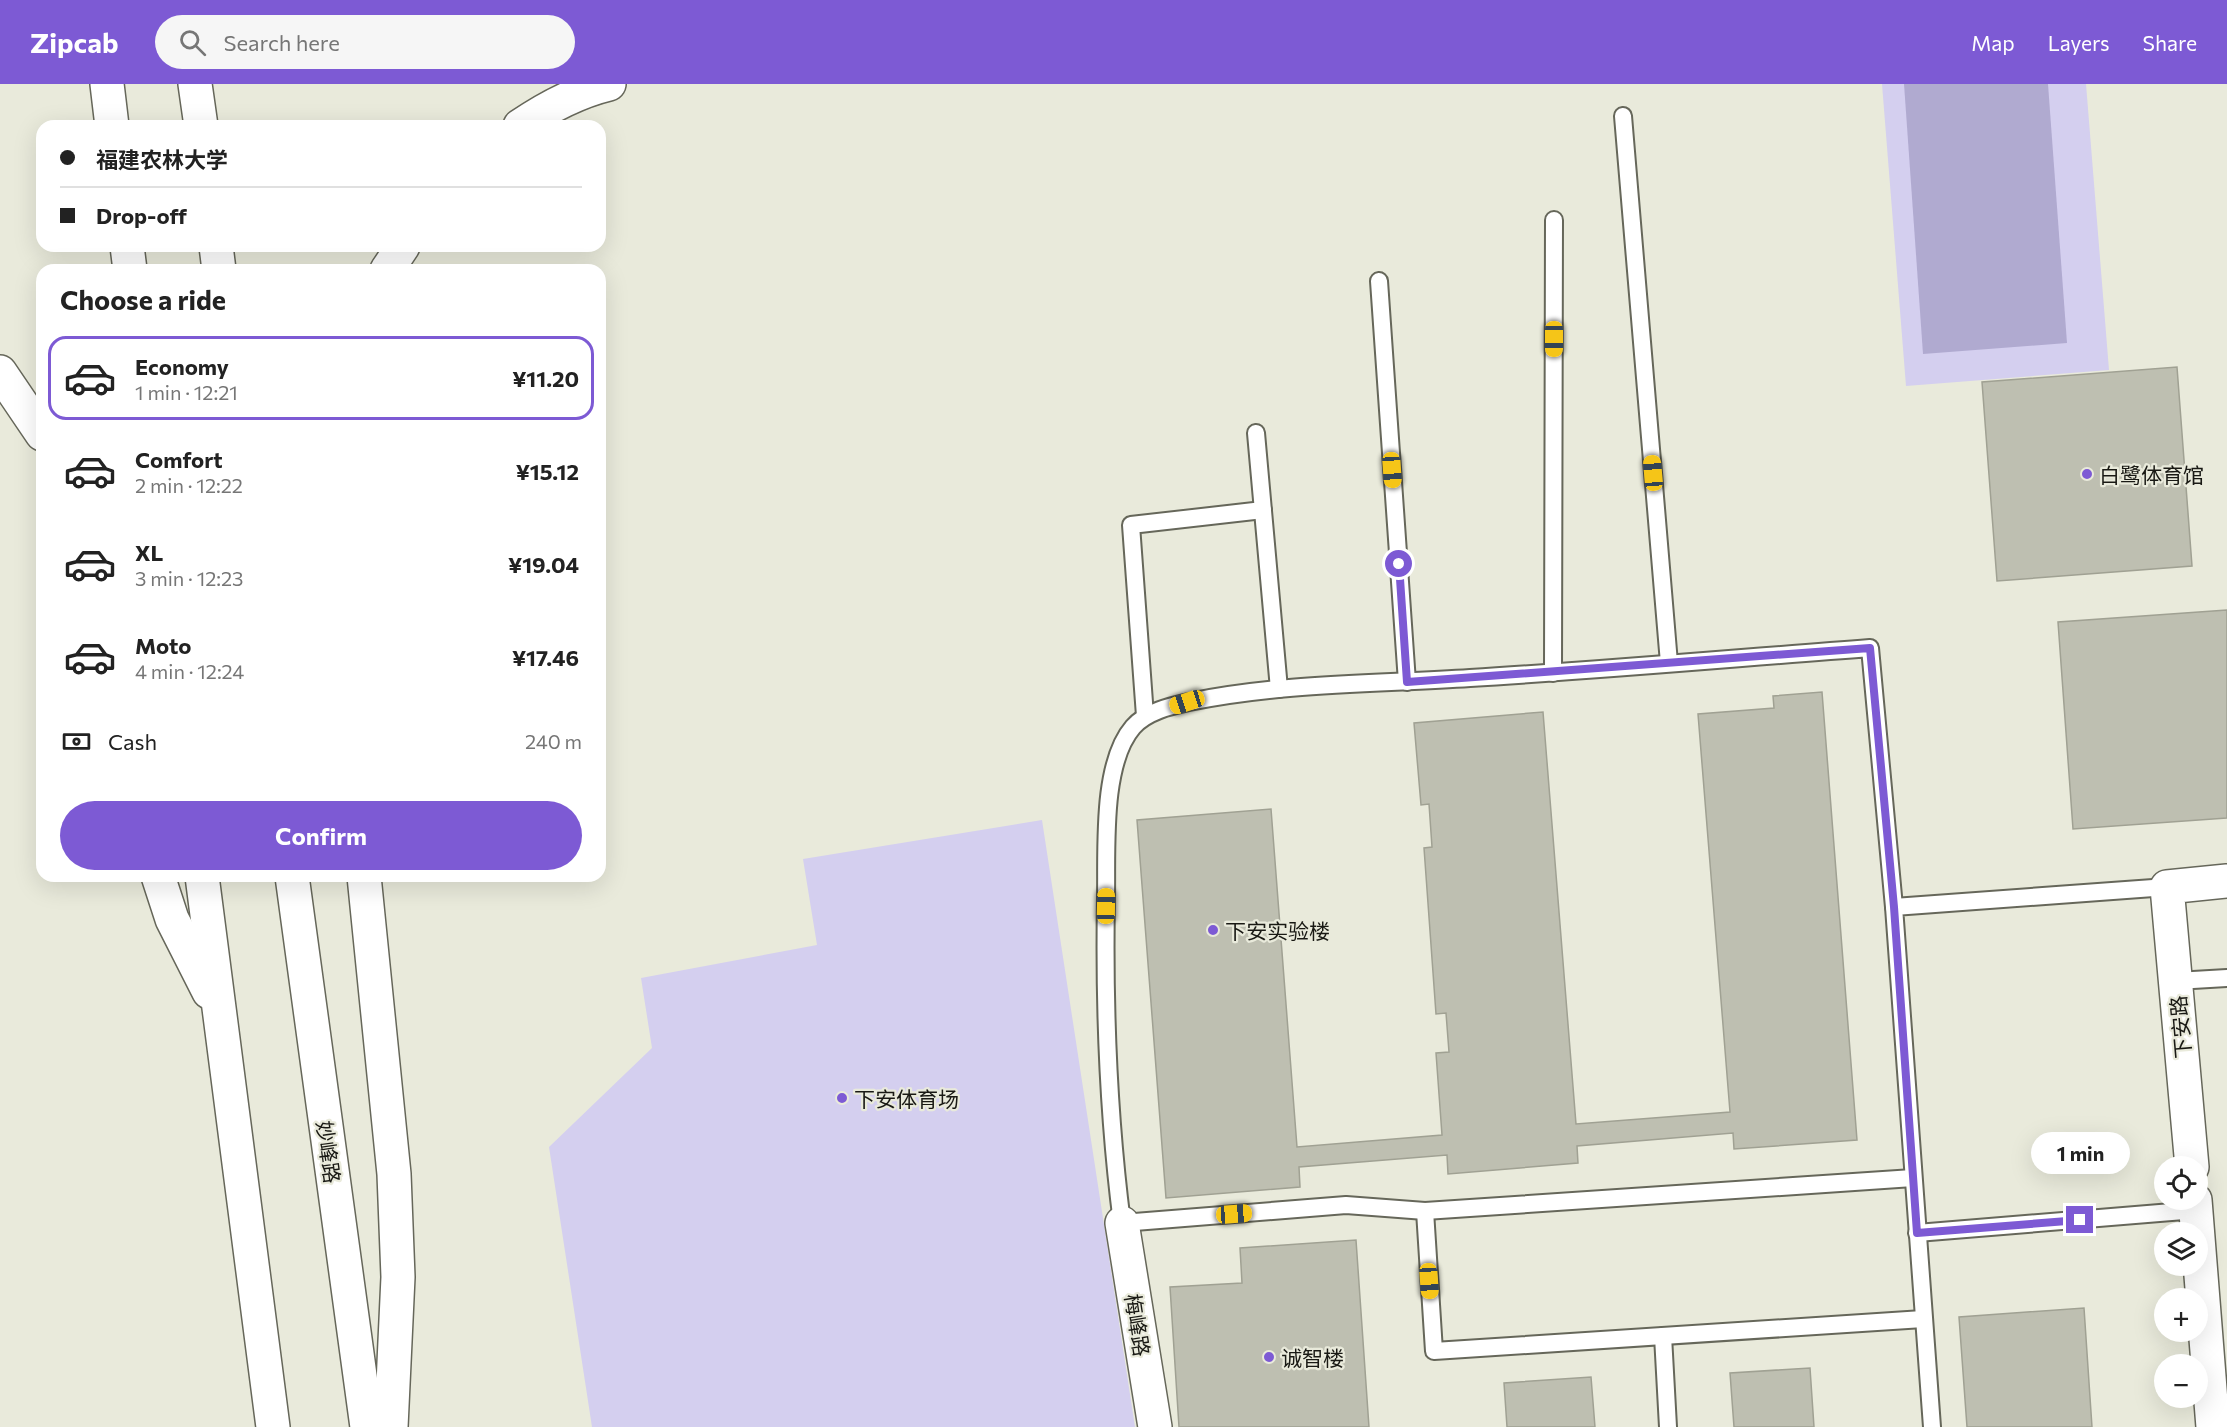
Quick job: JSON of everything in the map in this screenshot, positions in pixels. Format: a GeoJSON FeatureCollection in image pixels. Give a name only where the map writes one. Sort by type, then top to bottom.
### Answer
{"type":"FeatureCollection","features":[{"type":"Feature","properties":{"kind":"main road"},"geometry":{"type":"LineString","coordinates":[[107,84],[111,120]]}},
{"type":"Feature","properties":{"kind":"main road"},"geometry":{"type":"LineString","coordinates":[[195,84],[200,120]]}},
{"type":"Feature","properties":{"kind":"main road"},"geometry":{"type":"LineString","coordinates":[[529,120],[547,108],[587,89],[609,84]]}},
{"type":"Feature","properties":{"kind":"main road"},"geometry":{"type":"LineString","coordinates":[[0,372],[36,425]]}},
{"type":"Feature","properties":{"kind":"main road"},"geometry":{"type":"LineString","coordinates":[[2167,886],[2227,881]]}},
{"type":"Feature","properties":{"kind":"main road"},"geometry":{"type":"LineString","coordinates":[[160,882],[171,919],[219,1012]]}},
{"type":"Feature","properties":{"kind":"main road"},"geometry":{"type":"LineString","coordinates":[[203,882],[273,1427]]}},
{"type":"Feature","properties":{"kind":"main road","name":"妙峰路"},"geometry":{"type":"LineString","coordinates":[[293,882],[368,1427]]}},
{"type":"Feature","properties":{"kind":"main road"},"geometry":{"type":"LineString","coordinates":[[364,882],[394,1174],[398,1277],[391,1427]]}},
{"type":"Feature","properties":{"kind":"main road","name":"下安路"},"geometry":{"type":"LineString","coordinates":[[2167,886],[2191,1156]]}},
{"type":"Feature","properties":{"kind":"main road"},"geometry":{"type":"LineString","coordinates":[[2195,1210],[2213,1427]]}},
{"type":"Feature","properties":{"kind":"main road","name":"梅峰路"},"geometry":{"type":"LineString","coordinates":[[1122,1223],[1155,1427]]}},
{"type":"Feature","properties":{"kind":"lane"},"geometry":{"type":"LineString","coordinates":[[1623,116],[1669,663]]}},
{"type":"Feature","properties":{"kind":"lane"},"geometry":{"type":"LineString","coordinates":[[1553,673],[1554,220]]}},
{"type":"Feature","properties":{"kind":"lane"},"geometry":{"type":"LineString","coordinates":[[1379,281],[1407,682]]}},
{"type":"Feature","properties":{"kind":"lane"},"geometry":{"type":"LineString","coordinates":[[1256,433],[1279,689]]}},
{"type":"Feature","properties":{"kind":"lane"},"geometry":{"type":"LineString","coordinates":[[1145,716],[1131,525],[1263,510]]}},
{"type":"Feature","properties":{"kind":"lane"},"geometry":{"type":"LineString","coordinates":[[1913,1178],[1425,1211],[1346,1205],[1122,1223],[1110,1113],[1105,1017],[1107,844],[1113,772],[1131,729],[1145,716],[1187,702],[1279,689],[1553,673],[1870,648],[1894,907],[1932,1427]]}},
{"type":"Feature","properties":{"kind":"lane"},"geometry":{"type":"LineString","coordinates":[[1894,907],[2167,886]]}},
{"type":"Feature","properties":{"kind":"lane"},"geometry":{"type":"LineString","coordinates":[[2176,981],[2227,978]]}},
{"type":"Feature","properties":{"kind":"lane"},"geometry":{"type":"LineString","coordinates":[[1917,1233],[2154,1209]]}},
{"type":"Feature","properties":{"kind":"lane"},"geometry":{"type":"LineString","coordinates":[[1425,1211],[1434,1351],[1923,1319]]}},
{"type":"Feature","properties":{"kind":"lane"},"geometry":{"type":"LineString","coordinates":[[1663,1336],[1668,1427]]}},
{"type":"Feature","properties":{"kind":"shaded area"},"geometry":{"type":"Polygon","coordinates":[[[1882,84],[2086,84],[2109,370],[1906,386],[1882,84]]]}},
{"type":"Feature","properties":{"kind":"shaded area"},"geometry":{"type":"Polygon","coordinates":[[[1904,84],[2048,84],[2067,343],[1923,354],[1904,84]]]}},
{"type":"Feature","properties":{"kind":"shaded area","name":"下安体育场"},"geometry":{"type":"Polygon","coordinates":[[[1042,820],[1135,1427],[592,1427],[549,1147],[652,1048],[641,978],[817,945],[803,859],[1042,820]]]}},
{"type":"Feature","properties":{"kind":"building","name":"白鹭体育馆"},"geometry":{"type":"Polygon","coordinates":[[[2177,367],[2192,566],[1997,581],[1982,382],[2177,367]]]}},
{"type":"Feature","properties":{"kind":"building"},"geometry":{"type":"Polygon","coordinates":[[[2227,610],[2227,818],[2073,829],[2058,622],[2227,610]]]}},
{"type":"Feature","properties":{"kind":"building","name":"下安实验楼"},"geometry":{"type":"Polygon","coordinates":[[[1822,692],[1857,1140],[1734,1149],[1733,1133],[1577,1146],[1578,1163],[1448,1174],[1447,1155],[1299,1167],[1300,1187],[1166,1198],[1137,820],[1271,809],[1297,1147],[1442,1135],[1436,1053],[1449,1052],[1446,1013],[1436,1014],[1424,848],[1432,847],[1429,804],[1421,805],[1414,723],[1543,712],[1576,1124],[1730,1112],[1698,714],[1774,708],[1773,696],[1822,692]]]}},
{"type":"Feature","properties":{"kind":"building","name":"诚智楼"},"geometry":{"type":"Polygon","coordinates":[[[1356,1240],[1369,1427],[1179,1427],[1170,1287],[1242,1283],[1240,1248],[1356,1240]]]}},
{"type":"Feature","properties":{"kind":"building"},"geometry":{"type":"Polygon","coordinates":[[[2084,1308],[2092,1427],[1967,1427],[1959,1317],[2084,1308]]]}},
{"type":"Feature","properties":{"kind":"building"},"geometry":{"type":"Polygon","coordinates":[[[1810,1368],[1814,1427],[1734,1427],[1730,1373],[1810,1368]]]}},
{"type":"Feature","properties":{"kind":"building"},"geometry":{"type":"Polygon","coordinates":[[[1591,1377],[1595,1427],[1507,1427],[1504,1383],[1591,1377]]]}},
{"type":"Feature","properties":{"kind":"place","name":"白鹭体育馆"},"geometry":{"type":"Point","coordinates":[2087,474]}},
{"type":"Feature","properties":{"kind":"place","name":"下安实验楼"},"geometry":{"type":"Point","coordinates":[1213,930]}},
{"type":"Feature","properties":{"kind":"place","name":"下安体育场"},"geometry":{"type":"Point","coordinates":[842,1098]}},
{"type":"Feature","properties":{"kind":"place","name":"诚智楼"},"geometry":{"type":"Point","coordinates":[1269,1357]}},
{"type":"Feature","properties":{"kind":"route"},"geometry":{"type":"LineString","coordinates":[[1399,564],[1407,682],[1870,648],[1894,907],[1917,1233],[2080,1220]]}}]}
